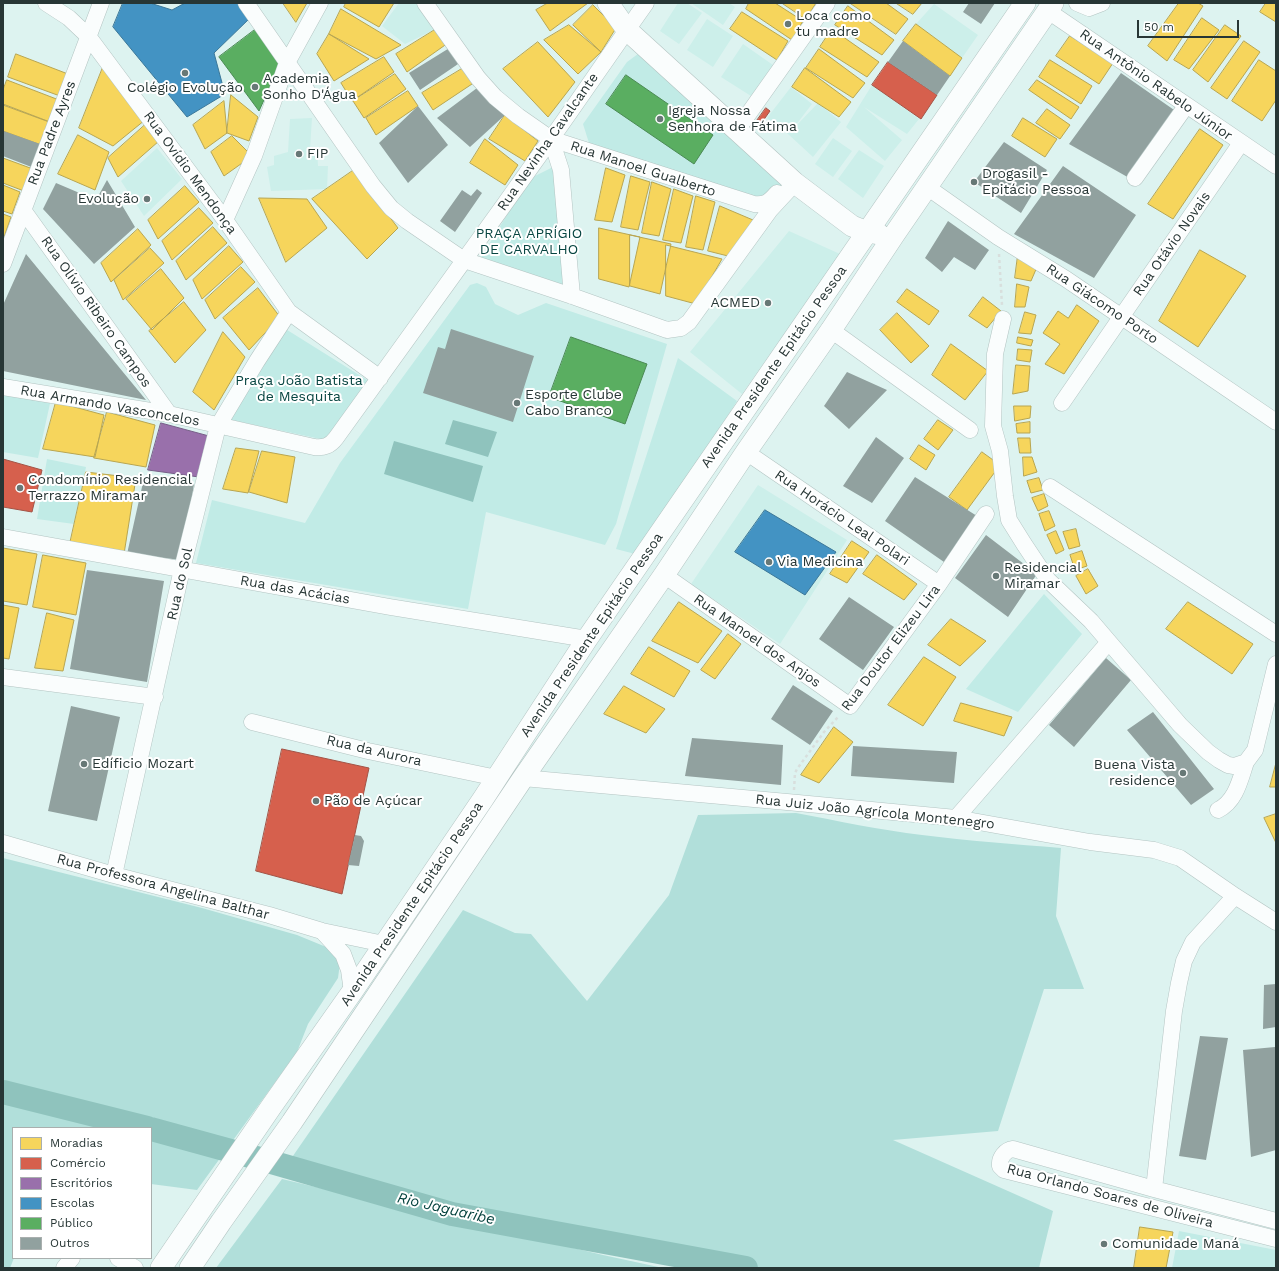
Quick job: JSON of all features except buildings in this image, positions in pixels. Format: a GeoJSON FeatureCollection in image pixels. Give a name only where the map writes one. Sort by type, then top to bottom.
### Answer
{"type":"FeatureCollection","features":[{"type":"Feature","properties":{"kind":"main road"},"geometry":{"type":"LineString","coordinates":[[608,3],[627,30],[790,178],[852,226],[867,232],[894,235]]}},
{"type":"Feature","properties":{"kind":"main road","name":"Avenida Presidente Epitácio Pessoa"},"geometry":{"type":"LineString","coordinates":[[161,1268],[271,1106],[352,992],[496,778],[587,639],[1025,3]]}},
{"type":"Feature","properties":{"kind":"main road","name":"Avenida Presidente Epitácio Pessoa"},"geometry":{"type":"LineString","coordinates":[[190,1268],[292,1122],[523,778],[831,330],[1046,6]]}},
{"type":"Feature","properties":{"kind":"street","name":"Rua Ovídio Mendonça"},"geometry":{"type":"LineString","coordinates":[[46,3],[69,18],[88,36],[225,220],[289,312],[380,378]]}},
{"type":"Feature","properties":{"kind":"street","name":"Rua Padre Ayres"},"geometry":{"type":"LineString","coordinates":[[3,264],[101,3]]}},
{"type":"Feature","properties":{"kind":"street"},"geometry":{"type":"LineString","coordinates":[[246,3],[373,186],[391,208],[426,235],[464,260],[667,330],[681,328],[690,322],[770,210],[790,178]]}},
{"type":"Feature","properties":{"kind":"street"},"geometry":{"type":"LineString","coordinates":[[225,220],[254,156],[287,63],[320,3]]}},
{"type":"Feature","properties":{"kind":"street","name":"Rua Manoel Gualberto"},"geometry":{"type":"LineString","coordinates":[[425,3],[478,78],[495,97],[518,116],[551,139],[754,204]]}},
{"type":"Feature","properties":{"kind":"street","name":"Rua Nevinha Cavalcante"},"geometry":{"type":"LineString","coordinates":[[380,378],[646,3]]}},
{"type":"Feature","properties":{"kind":"street"},"geometry":{"type":"LineString","coordinates":[[737,130],[827,3]]}},
{"type":"Feature","properties":{"kind":"street"},"geometry":{"type":"LineString","coordinates":[[1077,3],[1089,8],[1102,3]]}},
{"type":"Feature","properties":{"kind":"street","name":"Rua Antônio Rabelo Júnior"},"geometry":{"type":"LineString","coordinates":[[1046,6],[1186,106],[1276,166]]}},
{"type":"Feature","properties":{"kind":"street"},"geometry":{"type":"LineString","coordinates":[[1135,178],[1186,106]]}},
{"type":"Feature","properties":{"kind":"street"},"geometry":{"type":"LineString","coordinates":[[551,139],[561,170],[572,296]]}},
{"type":"Feature","properties":{"kind":"street","name":"Rua Otávio Novais"},"geometry":{"type":"LineString","coordinates":[[1062,403],[1241,143]]}},
{"type":"Feature","properties":{"kind":"street"},"geometry":{"type":"LineString","coordinates":[[754,204],[763,205],[770,200],[785,181],[790,178]]}},
{"type":"Feature","properties":{"kind":"street","name":"Rua Giácomo Porto"},"geometry":{"type":"LineString","coordinates":[[927,187],[998,238],[1066,279],[1122,316],[1276,422]]}},
{"type":"Feature","properties":{"kind":"street"},"geometry":{"type":"LineString","coordinates":[[754,204],[762,214],[763,220]]}},
{"type":"Feature","properties":{"kind":"street","name":"Rua Olívio Ribeiro Campos"},"geometry":{"type":"LineString","coordinates":[[23,210],[169,414]]}},
{"type":"Feature","properties":{"kind":"street","name":"Rua do Sol"},"geometry":{"type":"LineString","coordinates":[[114,875],[155,697],[182,570],[218,426],[289,312]]}},
{"type":"Feature","properties":{"kind":"street"},"geometry":{"type":"LineString","coordinates":[[1003,319],[995,354],[993,426],[1000,452],[1009,520],[1048,580],[1091,621],[1108,643],[1180,725],[1208,752],[1228,765],[1234,766],[1246,762]]}},
{"type":"Feature","properties":{"kind":"street"},"geometry":{"type":"LineString","coordinates":[[831,330],[970,430]]}},
{"type":"Feature","properties":{"kind":"street","name":"Rua Armando Vasconcelos"},"geometry":{"type":"LineString","coordinates":[[3,387],[169,414],[314,447],[327,446],[336,438],[380,378]]}},
{"type":"Feature","properties":{"kind":"street","name":"Rua Horácio Leal Polari"},"geometry":{"type":"LineString","coordinates":[[746,452],[939,584]]}},
{"type":"Feature","properties":{"kind":"street"},"geometry":{"type":"LineString","coordinates":[[1050,487],[1276,634]]}},
{"type":"Feature","properties":{"kind":"street","name":"Rua Doutor Elizeu Lira"},"geometry":{"type":"LineString","coordinates":[[850,706],[939,584],[986,514]]}},
{"type":"Feature","properties":{"kind":"street","name":"Rua das Acácias"},"geometry":{"type":"LineString","coordinates":[[3,536],[390,607],[587,639]]}},
{"type":"Feature","properties":{"kind":"street","name":"Rua Manoel dos Anjos"},"geometry":{"type":"LineString","coordinates":[[664,575],[850,706]]}},
{"type":"Feature","properties":{"kind":"street"},"geometry":{"type":"LineString","coordinates":[[956,818],[1108,643]]}},
{"type":"Feature","properties":{"kind":"street"},"geometry":{"type":"LineString","coordinates":[[1218,810],[1225,806],[1232,798],[1238,786],[1246,762],[1255,750],[1272,696],[1276,664]]}},
{"type":"Feature","properties":{"kind":"street"},"geometry":{"type":"LineString","coordinates":[[3,677],[155,697]]}},
{"type":"Feature","properties":{"kind":"street","name":"Rua da Aurora"},"geometry":{"type":"LineString","coordinates":[[252,722],[368,751],[496,778]]}},
{"type":"Feature","properties":{"kind":"street","name":"Rua Juiz João Agrícola Montenegro"},"geometry":{"type":"LineString","coordinates":[[523,778],[956,818],[1090,842],[1154,850],[1180,858],[1276,922]]}},
{"type":"Feature","properties":{"kind":"street","name":"Rua Professora Angelina Balthar"},"geometry":{"type":"LineString","coordinates":[[3,843],[114,875],[269,915],[322,931],[384,944]]}},
{"type":"Feature","properties":{"kind":"street"},"geometry":{"type":"LineString","coordinates":[[1154,1189],[1174,1011],[1184,961],[1194,942],[1235,896]]}},
{"type":"Feature","properties":{"kind":"street"},"geometry":{"type":"LineString","coordinates":[[322,931],[343,954],[349,970],[352,992]]}},
{"type":"Feature","properties":{"kind":"street","name":"Rua Orlando Soares de Oliveira"},"geometry":{"type":"LineString","coordinates":[[1276,1221],[1154,1189],[1013,1149],[1005,1152],[999,1164],[1004,1170],[1276,1239]]}},
{"type":"Feature","properties":{"kind":"street"},"geometry":{"type":"LineString","coordinates":[[64,1268],[71,1259]]}},
{"type":"Feature","properties":{"kind":"street"},"geometry":{"type":"LineString","coordinates":[[120,1259],[135,1268]]}},
{"type":"Feature","properties":{"kind":"path"},"geometry":{"type":"LineString","coordinates":[[998,238],[1003,319]]}},
{"type":"Feature","properties":{"kind":"path","name":"Rua Doutor Elizeu Lira"},"geometry":{"type":"LineString","coordinates":[[798,803],[794,790],[795,773],[797,769],[824,732],[850,706]]}},
{"type":"Feature","properties":{"kind":"shaded area"},"geometry":{"type":"Polygon","coordinates":[[[399,3],[418,3],[438,28],[405,44],[382,26],[399,3]]]}},
{"type":"Feature","properties":{"kind":"shaded area"},"geometry":{"type":"Polygon","coordinates":[[[678,3],[687,3],[702,13],[679,44],[660,31],[678,3]]]}},
{"type":"Feature","properties":{"kind":"shaded area"},"geometry":{"type":"Polygon","coordinates":[[[691,3],[729,3],[735,7],[723,25],[691,3]]]}},
{"type":"Feature","properties":{"kind":"shaded area"},"geometry":{"type":"Polygon","coordinates":[[[934,4],[978,35],[962,58],[916,24],[934,4]]]}},
{"type":"Feature","properties":{"kind":"shaded area"},"geometry":{"type":"Polygon","coordinates":[[[707,19],[733,36],[713,67],[687,50],[707,19]]]}},
{"type":"Feature","properties":{"kind":"shaded area"},"geometry":{"type":"Polygon","coordinates":[[[743,44],[773,65],[751,96],[721,77],[743,44]]]}},
{"type":"Feature","properties":{"kind":"shaded area"},"geometry":{"type":"Polygon","coordinates":[[[872,85],[919,119],[907,134],[864,107],[902,140],[885,161],[846,127],[872,85]]]}},
{"type":"Feature","properties":{"kind":"shaded area"},"geometry":{"type":"Polygon","coordinates":[[[791,87],[812,104],[792,130],[818,103],[841,122],[813,157],[788,134],[767,118],[791,87]]]}},
{"type":"Feature","properties":{"kind":"shaded area","name":"FIP"},"geometry":{"type":"Polygon","coordinates":[[[312,118],[310,149],[317,149],[318,166],[328,166],[327,189],[271,191],[267,167],[274,165],[274,156],[288,152],[290,119],[312,118]]]}},
{"type":"Feature","properties":{"kind":"shaded area"},"geometry":{"type":"Polygon","coordinates":[[[833,138],[852,151],[833,177],[815,164],[833,138]]]}},
{"type":"Feature","properties":{"kind":"shaded area","name":"Evolução"},"geometry":{"type":"Polygon","coordinates":[[[157,148],[182,179],[144,216],[121,181],[157,148]]]}},
{"type":"Feature","properties":{"kind":"shaded area"},"geometry":{"type":"Polygon","coordinates":[[[859,150],[884,166],[863,198],[838,179],[859,150]]]}},
{"type":"Feature","properties":{"kind":"shaded area","name":"ACMED"},"geometry":{"type":"Polygon","coordinates":[[[789,231],[840,254],[742,394],[690,352],[789,231]]]}},
{"type":"Feature","properties":{"kind":"shaded area"},"geometry":{"type":"Polygon","coordinates":[[[453,420],[497,432],[488,457],[445,444],[453,420]]]}},
{"type":"Feature","properties":{"kind":"shaded area"},"geometry":{"type":"Polygon","coordinates":[[[394,441],[483,466],[473,502],[384,474],[394,441]]]}},
{"type":"Feature","properties":{"kind":"shaded area","name":"Via Medicina"},"geometry":{"type":"Polygon","coordinates":[[[758,485],[847,540],[780,644],[691,584],[758,485]]]}},
{"type":"Feature","properties":{"kind":"shaded area"},"geometry":{"type":"Polygon","coordinates":[[[796,813],[906,833],[974,841],[1061,848],[1056,916],[1084,989],[1044,989],[998,1131],[893,1140],[1053,1211],[1039,1268],[726,1268],[453,1214],[286,1166],[463,910],[515,933],[531,934],[587,1001],[669,895],[698,815],[796,813]]]}},
{"type":"Feature","properties":{"kind":"shaded area"},"geometry":{"type":"Polygon","coordinates":[[[3,858],[202,908],[297,935],[331,949],[340,963],[338,978],[308,1024],[297,1052],[197,1190],[152,1184],[152,1127],[12,1127],[12,1259],[14,1259],[10,1268],[3,1268],[3,858]]]}},
{"type":"Feature","properties":{"kind":"shaded area"},"geometry":{"type":"Polygon","coordinates":[[[282,1179],[603,1255],[663,1268],[216,1268],[282,1179]]]}},
{"type":"Feature","properties":{"kind":"green space"},"geometry":{"type":"Polygon","coordinates":[[[642,51],[782,177],[784,190],[761,198],[589,143],[583,124],[627,62],[642,51]]]}},
{"type":"Feature","properties":{"kind":"green space","name":"PRAÇA APRÍGIO DE CARVALHO"},"geometry":{"type":"Polygon","coordinates":[[[555,166],[568,289],[478,262],[512,207],[533,177],[555,166]]]}},
{"type":"Feature","properties":{"kind":"green space","name":"Esporte Clube Cabo Branco"},"geometry":{"type":"Polygon","coordinates":[[[477,283],[486,287],[495,304],[518,315],[546,303],[667,344],[616,524],[605,545],[486,512],[468,609],[196,563],[212,500],[305,523],[340,463],[470,285],[477,283]]]}},
{"type":"Feature","properties":{"kind":"green space","name":"Praça João Batista de Mesquita"},"geometry":{"type":"Polygon","coordinates":[[[284,328],[372,383],[330,441],[227,419],[284,328]]]}},
{"type":"Feature","properties":{"kind":"green space"},"geometry":{"type":"Polygon","coordinates":[[[678,358],[737,401],[639,555],[616,549],[678,358]]]}},
{"type":"Feature","properties":{"kind":"green space"},"geometry":{"type":"Polygon","coordinates":[[[3,393],[51,399],[38,458],[3,452],[3,393]]]}},
{"type":"Feature","properties":{"kind":"green space"},"geometry":{"type":"Polygon","coordinates":[[[47,459],[86,467],[74,524],[37,519],[47,459]]]}},
{"type":"Feature","properties":{"kind":"green space"},"geometry":{"type":"Polygon","coordinates":[[[1044,594],[1082,634],[1018,712],[966,689],[1044,594]]]}},
{"type":"Feature","properties":{"kind":"green space"},"geometry":{"type":"Polygon","coordinates":[[[1179,1231],[1276,1250],[1276,1268],[1172,1268],[1179,1231]]]}},
{"type":"Feature","properties":{"kind":"waterway","name":"Rio Jaguaribe"},"geometry":{"type":"LineString","coordinates":[[3,1092],[143,1127]]}},
{"type":"Feature","properties":{"kind":"waterway","name":"Rio Jaguaribe"},"geometry":{"type":"LineString","coordinates":[[152,1129],[452,1214],[746,1268]]}},
{"type":"Feature","properties":{"kind":"place","name":"Loca como tu madre"},"geometry":{"type":"Point","coordinates":[788,24]}},
{"type":"Feature","properties":{"kind":"place","name":"Colégio Evolução"},"geometry":{"type":"Point","coordinates":[185,73]}},
{"type":"Feature","properties":{"kind":"place","name":"Academia Sonho D'Água"},"geometry":{"type":"Point","coordinates":[255,87]}},
{"type":"Feature","properties":{"kind":"place","name":"Igreja Nossa Senhora de Fátima"},"geometry":{"type":"Point","coordinates":[660,119]}},
{"type":"Feature","properties":{"kind":"place","name":"FIP"},"geometry":{"type":"Point","coordinates":[299,154]}},
{"type":"Feature","properties":{"kind":"place","name":"Drogasil - Epitácio Pessoa"},"geometry":{"type":"Point","coordinates":[974,182]}},
{"type":"Feature","properties":{"kind":"place","name":"Evolução"},"geometry":{"type":"Point","coordinates":[147,199]}},
{"type":"Feature","properties":{"kind":"place","name":"ACMED"},"geometry":{"type":"Point","coordinates":[768,303]}},
{"type":"Feature","properties":{"kind":"place","name":"Esporte Clube Cabo Branco"},"geometry":{"type":"Point","coordinates":[517,403]}},
{"type":"Feature","properties":{"kind":"place","name":"Condomínio Residencial Terrazzo Miramar"},"geometry":{"type":"Point","coordinates":[20,488]}},
{"type":"Feature","properties":{"kind":"place","name":"Via Medicina"},"geometry":{"type":"Point","coordinates":[769,562]}},
{"type":"Feature","properties":{"kind":"place","name":"Residencial Miramar"},"geometry":{"type":"Point","coordinates":[996,576]}},
{"type":"Feature","properties":{"kind":"place","name":"Edíficio Mozart"},"geometry":{"type":"Point","coordinates":[84,764]}},
{"type":"Feature","properties":{"kind":"place","name":"Buena Vista residence"},"geometry":{"type":"Point","coordinates":[1183,773]}},
{"type":"Feature","properties":{"kind":"place","name":"Pão de Açúcar"},"geometry":{"type":"Point","coordinates":[316,801]}},
{"type":"Feature","properties":{"kind":"place","name":"Comunidade Maná"},"geometry":{"type":"Point","coordinates":[1104,1244]}}]}
